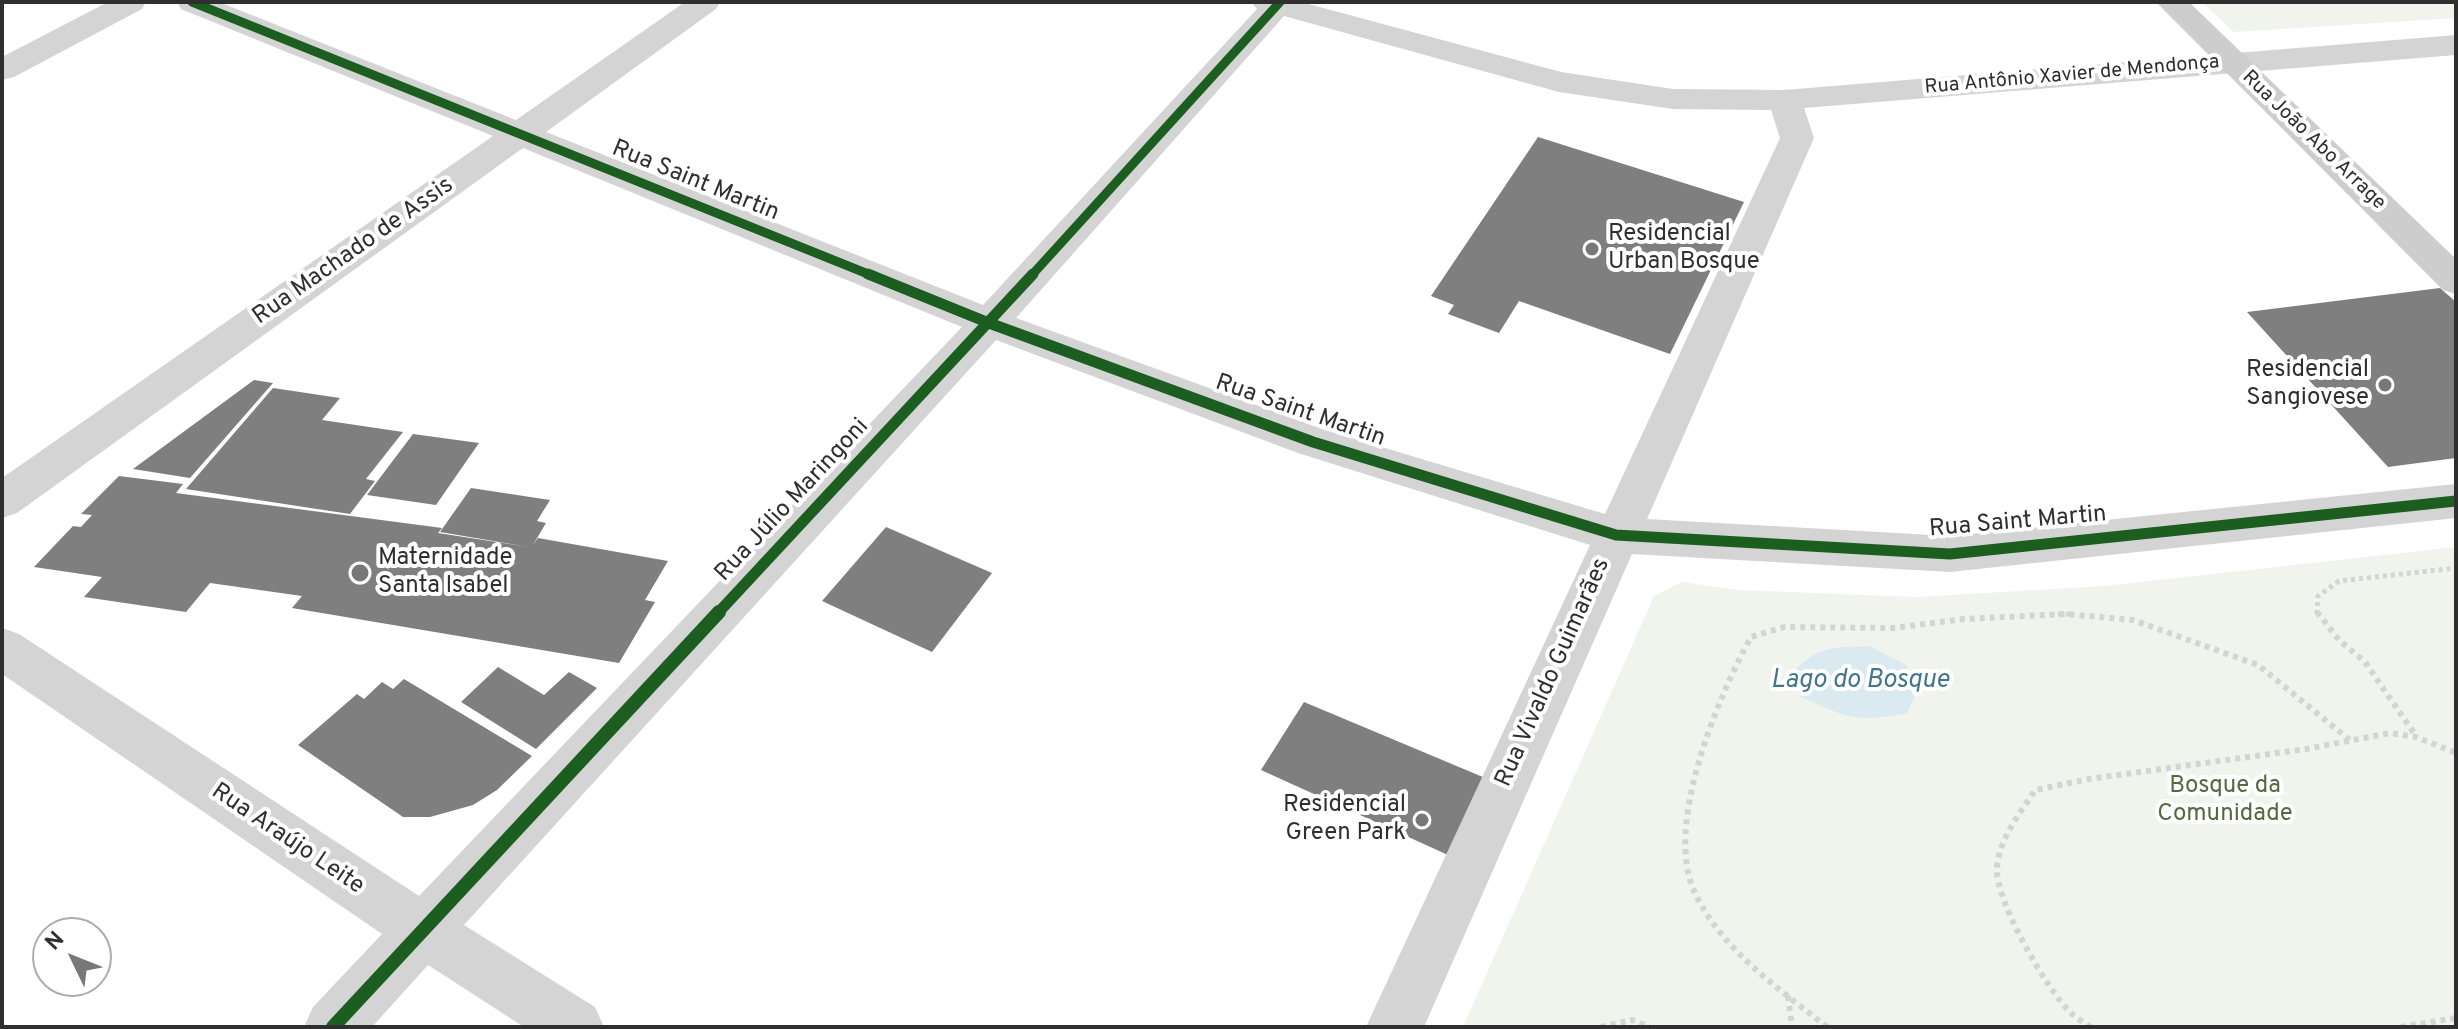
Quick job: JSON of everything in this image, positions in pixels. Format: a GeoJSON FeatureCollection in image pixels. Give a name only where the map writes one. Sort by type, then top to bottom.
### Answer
{"type":"FeatureCollection","features":[{"type":"Feature","properties":{"kind":"street"},"geometry":{"type":"LineString","coordinates":[[2,70],[131,2]]}},
{"type":"Feature","properties":{"kind":"street","name":"Rua Saint Martin"},"geometry":{"type":"LineString","coordinates":[[192,2],[989,323],[1313,442],[1616,535],[1950,554],[2456,501]]}},
{"type":"Feature","properties":{"kind":"street","name":"Rua Machado de Assis"},"geometry":{"type":"LineString","coordinates":[[2,501],[705,2]]}},
{"type":"Feature","properties":{"kind":"street","name":"Rua João Abo Arrage"},"geometry":{"type":"LineString","coordinates":[[2171,2],[2456,281]]}},
{"type":"Feature","properties":{"kind":"street","name":"Rua Antônio Xavier de Mendonça"},"geometry":{"type":"LineString","coordinates":[[1274,3],[1559,82],[1673,99],[1784,100],[2456,45]]}},
{"type":"Feature","properties":{"kind":"street","name":"Rua Júlio Maringoni"},"geometry":{"type":"LineString","coordinates":[[333,1027],[989,323],[1274,3]]}},
{"type":"Feature","properties":{"kind":"street","name":"Rua Vivaldo Guimarães"},"geometry":{"type":"LineString","coordinates":[[1395,1027],[1797,138],[1784,100]]}},
{"type":"Feature","properties":{"kind":"street","name":"Rua Araújo Leite"},"geometry":{"type":"LineString","coordinates":[[2,648],[423,930],[575,1027]]}},
{"type":"Feature","properties":{"kind":"path"},"geometry":{"type":"LineString","coordinates":[[2416,737],[2365,662],[2339,640],[2317,614],[2318,596],[2339,581],[2456,568]]}},
{"type":"Feature","properties":{"kind":"path"},"geometry":{"type":"LineString","coordinates":[[1827,1027],[1752,970],[1706,914],[1687,873],[1690,799],[1717,701],[1751,637],[1784,627],[1894,628],[1964,619],[2066,614],[2133,620],[2258,665],[2351,741]]}},
{"type":"Feature","properties":{"kind":"path"},"geometry":{"type":"LineString","coordinates":[[2091,1027],[2070,1012],[2014,926],[1996,871],[2003,845],[2035,790],[2390,733],[2416,737],[2455,752]]}},
{"type":"Feature","properties":{"kind":"path"},"geometry":{"type":"LineString","coordinates":[[1788,996],[1792,1027]]}},
{"type":"Feature","properties":{"kind":"path"},"geometry":{"type":"LineString","coordinates":[[2401,1027],[2456,1018]]}},
{"type":"Feature","properties":{"kind":"path"},"geometry":{"type":"LineString","coordinates":[[1601,1027],[1632,1020],[1650,1027]]}},
{"type":"Feature","properties":{"kind":"green space"},"geometry":{"type":"Polygon","coordinates":[[[2202,2],[2456,2],[2456,18],[2234,32],[2202,2]]]}},
{"type":"Feature","properties":{"kind":"green space","name":"Bosque da Comunidade"},"geometry":{"type":"Polygon","coordinates":[[[2456,547],[2456,1027],[1463,1027],[1654,596],[1681,582],[1738,590],[1917,597],[2104,586],[2456,547]]]}},
{"type":"Feature","properties":{"kind":"water","name":"Lago do Bosque"},"geometry":{"type":"Polygon","coordinates":[[[1869,646],[1906,665],[1916,694],[1907,713],[1876,718],[1852,717],[1801,697],[1790,674],[1809,658],[1835,648],[1869,646]]]}},
{"type":"Feature","properties":{"kind":"building","name":"Residencial Urban Bosque"},"geometry":{"type":"Polygon","coordinates":[[[1538,137],[1744,202],[1670,354],[1519,301],[1499,333],[1448,314],[1454,305],[1431,296],[1538,137]]]}},
{"type":"Feature","properties":{"kind":"building","name":"Residencial Sangiovese"},"geometry":{"type":"Polygon","coordinates":[[[2440,288],[2456,302],[2456,458],[2388,467],[2247,312],[2440,288]]]}},
{"type":"Feature","properties":{"kind":"building"},"geometry":{"type":"Polygon","coordinates":[[[254,380],[273,383],[190,478],[133,469],[254,380]]]}},
{"type":"Feature","properties":{"kind":"building"},"geometry":{"type":"Polygon","coordinates":[[[273,388],[340,398],[322,420],[403,432],[366,479],[375,481],[350,514],[186,489],[273,388]]]}},
{"type":"Feature","properties":{"kind":"building"},"geometry":{"type":"Polygon","coordinates":[[[413,434],[479,443],[436,505],[367,495],[413,434]]]}},
{"type":"Feature","properties":{"kind":"building"},"geometry":{"type":"Polygon","coordinates":[[[119,476],[183,484],[176,493],[442,528],[438,533],[529,547],[440,532],[471,488],[550,500],[537,521],[546,523],[533,545],[538,538],[668,561],[645,600],[655,602],[619,663],[292,608],[302,596],[210,583],[186,612],[84,597],[102,577],[34,567],[73,526],[81,527],[92,515],[81,514],[119,476]]]}},
{"type":"Feature","properties":{"kind":"building"},"geometry":{"type":"Polygon","coordinates":[[[886,527],[992,573],[932,652],[822,601],[886,527]]]}},
{"type":"Feature","properties":{"kind":"building"},"geometry":{"type":"Polygon","coordinates":[[[498,667],[544,695],[569,672],[597,688],[536,749],[461,702],[498,667]]]}},
{"type":"Feature","properties":{"kind":"building"},"geometry":{"type":"Polygon","coordinates":[[[404,679],[532,756],[497,790],[473,805],[430,817],[403,817],[298,745],[357,694],[364,699],[382,682],[393,689],[404,679]]]}},
{"type":"Feature","properties":{"kind":"building","name":"Residencial Green Park"},"geometry":{"type":"Polygon","coordinates":[[[1304,702],[1490,780],[1459,860],[1261,770],[1304,702]]]}},
{"type":"Feature","properties":{"kind":"cycle path"},"geometry":{"type":"LineString","coordinates":[[192,2],[989,323],[1313,442],[1616,535],[1950,554],[2456,501]]}},
{"type":"Feature","properties":{"kind":"cycle path"},"geometry":{"type":"LineString","coordinates":[[333,1027],[989,323],[1280,2]]}},
{"type":"Feature","properties":{"kind":"place","name":"Residencial Urban Bosque"},"geometry":{"type":"Point","coordinates":[1592,249]}},
{"type":"Feature","properties":{"kind":"place","name":"Residencial Sangiovese"},"geometry":{"type":"Point","coordinates":[2385,385]}},
{"type":"Feature","properties":{"kind":"place","name":"Maternidade Santa Isabel"},"geometry":{"type":"Point","coordinates":[360,573]}},
{"type":"Feature","properties":{"kind":"place","name":"Residencial Green Park"},"geometry":{"type":"Point","coordinates":[1422,820]}}]}
